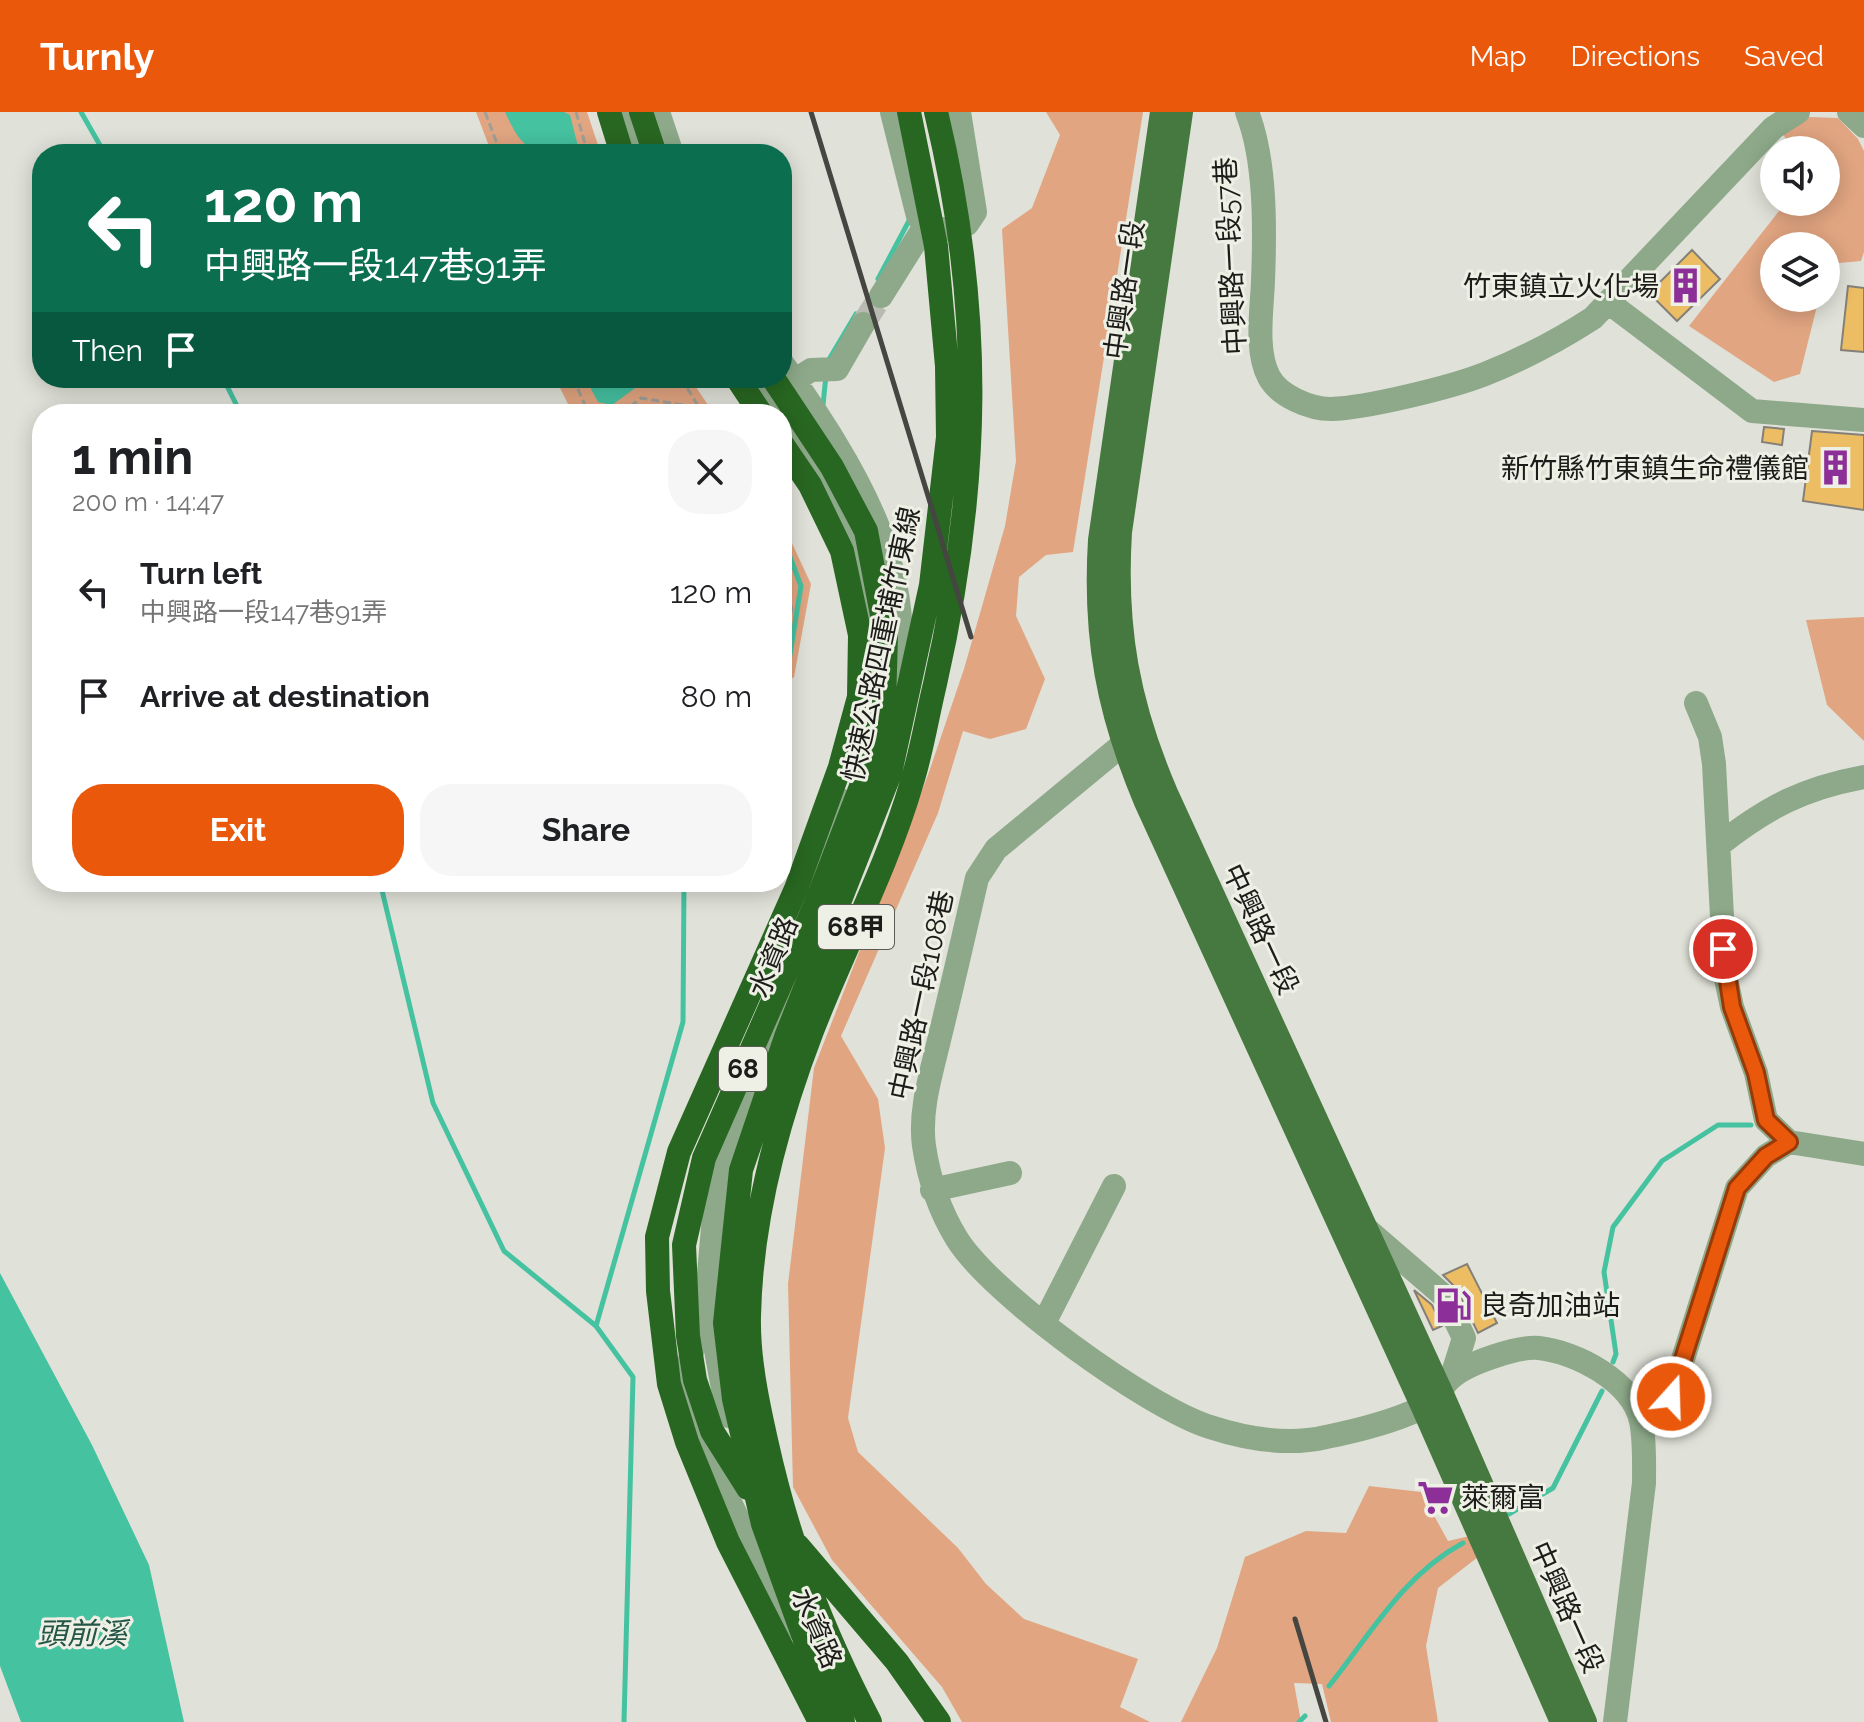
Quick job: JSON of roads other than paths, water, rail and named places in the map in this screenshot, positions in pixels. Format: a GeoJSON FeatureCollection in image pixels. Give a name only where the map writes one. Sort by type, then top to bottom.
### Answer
{"type":"FeatureCollection","features":[{"type":"Feature","properties":{"kind":"highway"},"geometry":{"type":"LineString","coordinates":[[609,112],[619,144]]}},
{"type":"Feature","properties":{"kind":"highway"},"geometry":{"type":"LineString","coordinates":[[641,112],[652,144]]}},
{"type":"Feature","properties":{"kind":"highway","name":"快速公路四重埔竹東線"},"geometry":{"type":"LineString","coordinates":[[843,1722],[810,1654],[763,1524],[734,1399],[725,1323],[741,1170],[786,1037],[890,773],[933,571],[948,437],[947,366],[936,246],[909,112]]}},
{"type":"Feature","properties":{"kind":"highway","name":"快速公路四重埔竹東線"},"geometry":{"type":"LineString","coordinates":[[870,1722],[827,1638],[783,1517],[756,1393],[749,1317],[765,1173],[811,1034],[912,784],[954,599],[971,442],[971,364],[961,242],[936,112]]}},
{"type":"Feature","properties":{"kind":"highway","name":"68"},"geometry":{"type":"LineString","coordinates":[[792,407],[832,467],[866,531],[886,636],[884,704],[865,776],[817,901],[704,1158],[684,1245],[688,1336],[695,1380],[712,1431],[754,1498],[897,1662],[939,1722]]}},
{"type":"Feature","properties":{"kind":"highway","name":"68"},"geometry":{"type":"LineString","coordinates":[[792,459],[810,485],[842,551],[860,635],[859,697],[840,767],[796,889],[679,1152],[657,1237],[658,1291],[669,1384],[687,1442],[728,1542],[820,1722]]}},
{"type":"Feature","properties":{"kind":"main road","name":"中興路一段"},"geometry":{"type":"LineString","coordinates":[[1162,112],[1100,540],[1096,599],[1100,651],[1122,745],[1439,1392],[1562,1722]]}},
{"type":"Feature","properties":{"kind":"main road","name":"中興路一段"},"geometry":{"type":"LineString","coordinates":[[1181,112],[1120,532],[1117,591],[1120,642],[1142,736],[1585,1722]]}},
{"type":"Feature","properties":{"kind":"street"},"geometry":{"type":"LineString","coordinates":[[624,112],[634,144]]}},
{"type":"Feature","properties":{"kind":"street"},"geometry":{"type":"LineString","coordinates":[[658,112],[669,144]]}},
{"type":"Feature","properties":{"kind":"street"},"geometry":{"type":"LineString","coordinates":[[892,112],[918,216],[925,226],[936,230],[967,224],[975,212],[959,112]]}},
{"type":"Feature","properties":{"kind":"street","name":"中興路一段57巷"},"geometry":{"type":"LineString","coordinates":[[1247,112],[1264,227],[1261,323],[1269,378],[1286,395],[1330,409],[1450,385],[1484,374],[1566,335],[1593,318],[1773,128],[1798,112]]}},
{"type":"Feature","properties":{"kind":"street"},"geometry":{"type":"LineString","coordinates":[[1849,112],[1864,126]]}},
{"type":"Feature","properties":{"kind":"street"},"geometry":{"type":"LineString","coordinates":[[881,296],[925,226]]}},
{"type":"Feature","properties":{"kind":"street"},"geometry":{"type":"LineString","coordinates":[[1608,302],[1752,411],[1864,420]]}},
{"type":"Feature","properties":{"kind":"street"},"geometry":{"type":"LineString","coordinates":[[792,385],[837,369],[863,324]]}},
{"type":"Feature","properties":{"kind":"street","name":"水資路"},"geometry":{"type":"LineString","coordinates":[[792,404],[869,501],[891,559],[900,650],[897,690],[876,771],[828,903],[753,1084],[724,1163],[715,1205],[707,1296],[683,1385],[700,1439],[755,1555],[778,1618],[828,1722]]}},
{"type":"Feature","properties":{"kind":"street","name":"水資路"},"geometry":{"type":"LineString","coordinates":[[753,1084],[851,762],[869,686],[872,637],[854,543],[820,477],[792,437]]}},
{"type":"Feature","properties":{"kind":"street"},"geometry":{"type":"LineString","coordinates":[[1696,703],[1710,737],[1725,974],[1732,1007],[1756,1073],[1766,1120],[1789,1142],[1864,1154]]}},
{"type":"Feature","properties":{"kind":"street","name":"中興路一段108巷"},"geometry":{"type":"LineString","coordinates":[[1122,745],[996,849],[977,878],[925,1101],[923,1142],[932,1190],[958,1241],[1003,1289],[1044,1323],[1155,1399],[1207,1426],[1253,1439],[1290,1442],[1326,1438],[1439,1392],[1510,1351],[1539,1348],[1581,1361],[1613,1380],[1640,1417]]}},
{"type":"Feature","properties":{"kind":"street"},"geometry":{"type":"LineString","coordinates":[[1719,845],[1755,817],[1817,786],[1864,777]]}},
{"type":"Feature","properties":{"kind":"street"},"geometry":{"type":"LineString","coordinates":[[1615,1722],[1644,1483],[1640,1417],[1671,1397],[1737,1188],[1766,1156],[1789,1142]]}},
{"type":"Feature","properties":{"kind":"street"},"geometry":{"type":"LineString","coordinates":[[932,1190],[1010,1173]]}},
{"type":"Feature","properties":{"kind":"street"},"geometry":{"type":"LineString","coordinates":[[1044,1323],[1114,1186]]}},
{"type":"Feature","properties":{"kind":"street"},"geometry":{"type":"LineString","coordinates":[[1362,1224],[1444,1296],[1464,1338],[1439,1392]]}},
{"type":"Feature","properties":{"kind":"street","name":"水資路"},"geometry":{"type":"LineString","coordinates":[[707,1296],[719,1381],[755,1555]]}},
{"type":"Feature","properties":{"kind":"water"},"geometry":{"type":"Polygon","coordinates":[[[505,112],[564,112],[570,115],[577,144],[525,144],[505,112]]]}},
{"type":"Feature","properties":{"kind":"water"},"geometry":{"type":"Polygon","coordinates":[[[635,388],[613,404],[598,402],[591,389],[635,388]]]}},
{"type":"Feature","properties":{"kind":"water","name":"頭前溪"},"geometry":{"type":"Polygon","coordinates":[[[0,1273],[92,1445],[149,1565],[184,1722],[21,1722],[0,1666],[0,1273]]]}},
{"type":"Feature","properties":{"kind":"waterway"},"geometry":{"type":"LineString","coordinates":[[81,112],[99,144]]}},
{"type":"Feature","properties":{"kind":"waterway"},"geometry":{"type":"LineString","coordinates":[[878,279],[911,217]]}},
{"type":"Feature","properties":{"kind":"waterway"},"geometry":{"type":"LineString","coordinates":[[828,361],[856,314]]}},
{"type":"Feature","properties":{"kind":"waterway"},"geometry":{"type":"LineString","coordinates":[[823,405],[826,375]]}},
{"type":"Feature","properties":{"kind":"waterway"},"geometry":{"type":"LineString","coordinates":[[228,388],[236,404]]}},
{"type":"Feature","properties":{"kind":"waterway"},"geometry":{"type":"LineString","coordinates":[[792,562],[801,586],[792,642]]}},
{"type":"Feature","properties":{"kind":"waterway"},"geometry":{"type":"LineString","coordinates":[[382,892],[433,1103],[504,1251],[596,1326],[633,1377],[624,1722]]}},
{"type":"Feature","properties":{"kind":"waterway"},"geometry":{"type":"LineString","coordinates":[[596,1326],[683,1022],[684,892]]}},
{"type":"Feature","properties":{"kind":"waterway"},"geometry":{"type":"LineString","coordinates":[[1613,1362],[1616,1354],[1604,1272],[1613,1227],[1662,1161],[1718,1125],[1751,1125]]}},
{"type":"Feature","properties":{"kind":"waterway"},"geometry":{"type":"LineString","coordinates":[[1509,1514],[1553,1488],[1602,1391]]}},
{"type":"Feature","properties":{"kind":"waterway"},"geometry":{"type":"LineString","coordinates":[[1329,1686],[1405,1589],[1442,1556],[1463,1543]]}},
{"type":"Feature","properties":{"kind":"waterway"},"geometry":{"type":"LineString","coordinates":[[1299,1722],[1305,1716]]}},
{"type":"Feature","properties":{"kind":"tunnel"},"geometry":{"type":"LineString","coordinates":[[863,324],[881,296]]}},
{"type":"Feature","properties":{"kind":"railway"},"geometry":{"type":"LineString","coordinates":[[811,112],[971,637]]}},
{"type":"Feature","properties":{"kind":"railway"},"geometry":{"type":"LineString","coordinates":[[1295,1619],[1326,1722]]}},
{"type":"Feature","properties":{"kind":"place","name":"竹東鎮立火化場"},"geometry":{"type":"Point","coordinates":[1685,286]}},
{"type":"Feature","properties":{"kind":"place","name":"新竹縣竹東鎮生命禮儀館"},"geometry":{"type":"Point","coordinates":[1835,468]}},
{"type":"Feature","properties":{"kind":"place","name":"良奇加油站"},"geometry":{"type":"Point","coordinates":[1454,1305]}},
{"type":"Feature","properties":{"kind":"place","name":"萊爾富"},"geometry":{"type":"Point","coordinates":[1435,1497]}}]}
